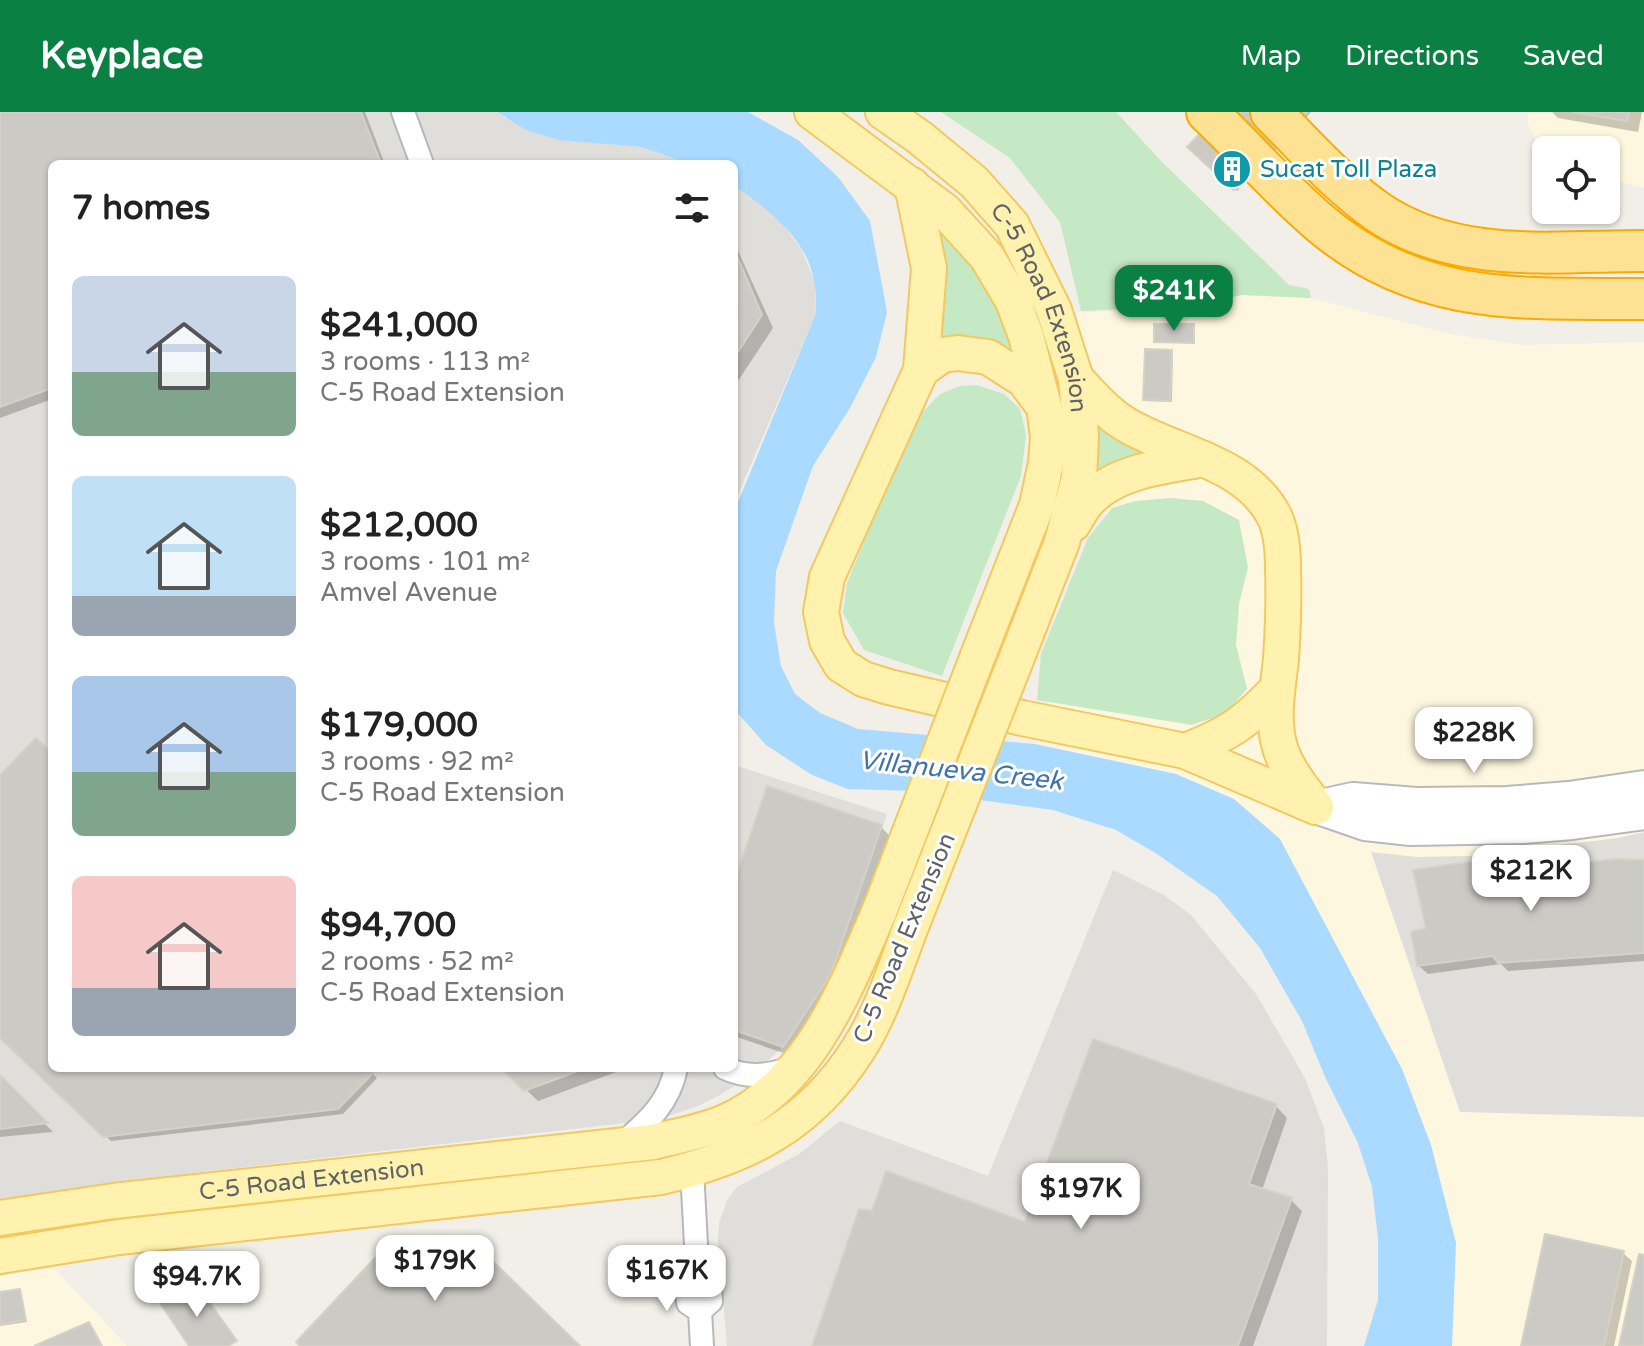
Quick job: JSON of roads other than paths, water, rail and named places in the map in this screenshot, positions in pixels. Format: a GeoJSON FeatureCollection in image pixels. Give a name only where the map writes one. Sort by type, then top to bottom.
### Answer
{"type":"FeatureCollection","features":[{"type":"Feature","properties":{"kind":"highway"},"geometry":{"type":"LineString","coordinates":[[1207,112],[1322,225],[1389,267],[1447,288],[1505,298],[1644,299]]}},
{"type":"Feature","properties":{"kind":"highway"},"geometry":{"type":"LineString","coordinates":[[1271,112],[1362,200],[1396,223],[1430,238],[1463,247],[1507,251],[1644,251]]}},
{"type":"Feature","properties":{"kind":"main road","name":"C-5 Road Extension"},"geometry":{"type":"LineString","coordinates":[[0,1218],[114,1201],[680,1136],[725,1122],[749,1108],[792,1069],[827,1026],[879,912],[1037,505],[1048,437],[1044,406],[1026,336],[1013,301],[987,257],[945,211],[812,112]]}},
{"type":"Feature","properties":{"kind":"main road","name":"C-5 Road Extension"},"geometry":{"type":"LineString","coordinates":[[0,1256],[119,1237],[626,1181],[692,1170],[738,1155],[769,1138],[805,1112],[836,1080],[860,1047],[878,1012],[1062,542],[1079,478],[1081,436],[1076,379],[1054,310],[1012,225],[974,182],[883,112]]}},
{"type":"Feature","properties":{"kind":"main road"},"geometry":{"type":"LineString","coordinates":[[912,185],[929,268],[921,370],[831,563],[823,588],[822,627],[833,653],[851,673],[889,687],[1185,751],[1316,807],[1365,824],[1411,829],[1523,827],[1644,813]]}},
{"type":"Feature","properties":{"kind":"main road"},"geometry":{"type":"LineString","coordinates":[[921,370],[942,355],[988,357],[1024,380],[1044,406]]}},
{"type":"Feature","properties":{"kind":"main road"},"geometry":{"type":"LineString","coordinates":[[1076,379],[1105,410],[1123,423],[1159,442],[1204,459],[1254,489],[1273,514],[1284,576],[1277,733],[1282,753],[1316,807]]}},
{"type":"Feature","properties":{"kind":"main road"},"geometry":{"type":"LineString","coordinates":[[1062,542],[1089,499],[1102,489],[1139,473],[1204,459]]}},
{"type":"Feature","properties":{"kind":"main road"},"geometry":{"type":"LineString","coordinates":[[1185,751],[1214,740],[1249,719],[1277,689]]}},
{"type":"Feature","properties":{"kind":"main road"},"geometry":{"type":"LineString","coordinates":[[1316,807],[1353,799],[1416,804],[1507,803],[1644,787]]}},
{"type":"Feature","properties":{"kind":"main road"},"geometry":{"type":"LineString","coordinates":[[114,1201],[119,1237]]}},
{"type":"Feature","properties":{"kind":"street"},"geometry":{"type":"LineString","coordinates":[[403,112],[421,160]]}},
{"type":"Feature","properties":{"kind":"street"},"geometry":{"type":"LineString","coordinates":[[736,1072],[761,1076],[792,1069]]}},
{"type":"Feature","properties":{"kind":"street"},"geometry":{"type":"LineString","coordinates":[[621,1145],[659,1109],[668,1095],[675,1072]]}},
{"type":"Feature","properties":{"kind":"street"},"geometry":{"type":"LineString","coordinates":[[692,1170],[697,1263],[685,1272],[688,1303],[700,1311],[702,1346]]}},
{"type":"Feature","properties":{"kind":"water","name":"Villanueva Creek"},"geometry":{"type":"Polygon","coordinates":[[[497,112],[748,112],[798,140],[838,177],[870,221],[887,312],[876,357],[850,408],[813,466],[776,571],[774,623],[781,666],[795,694],[820,713],[858,729],[1035,744],[1176,774],[1234,799],[1280,839],[1402,1069],[1431,1145],[1456,1243],[1452,1346],[1364,1346],[1378,1300],[1378,1238],[1372,1187],[1358,1143],[1302,1021],[1260,948],[1217,896],[1116,830],[1053,810],[915,791],[848,789],[812,775],[766,745],[738,714],[738,502],[816,313],[815,285],[810,266],[784,226],[738,188],[738,160],[678,160],[641,147],[559,140],[526,130],[497,112]]]}},
{"type":"Feature","properties":{"kind":"place","name":"Sucat Toll Plaza"},"geometry":{"type":"Point","coordinates":[1232,169]}}]}
